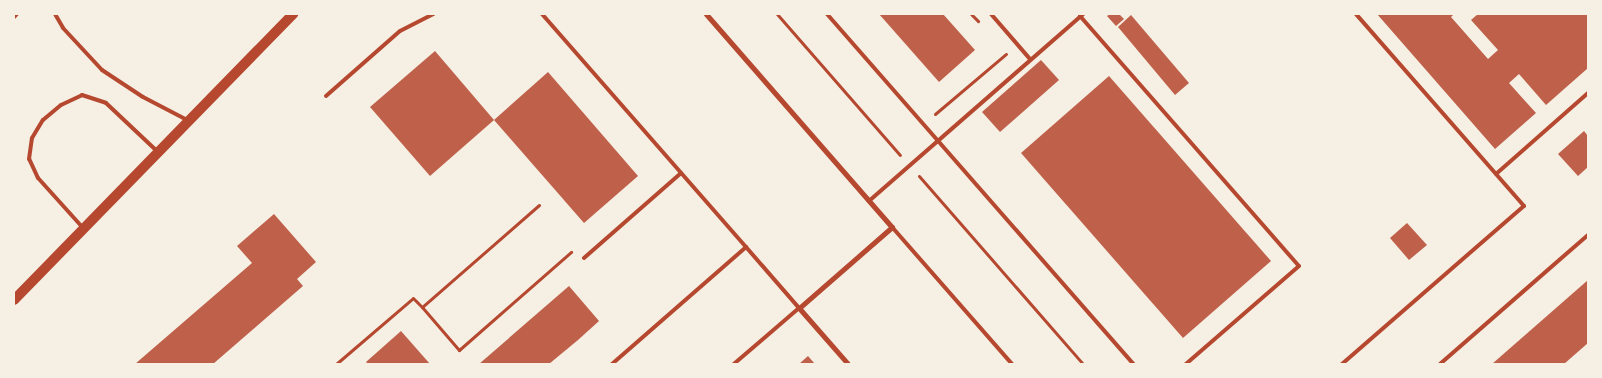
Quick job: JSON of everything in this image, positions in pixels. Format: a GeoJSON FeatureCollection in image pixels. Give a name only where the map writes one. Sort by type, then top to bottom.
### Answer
{"type":"FeatureCollection","features":[{"type":"Feature","properties":{"kind":"main road"},"geometry":{"type":"LineString","coordinates":[[14,300],[160,154],[293,14]]}},
{"type":"Feature","properties":{"kind":"street"},"geometry":{"type":"LineString","coordinates":[[706,14],[892,227],[799,308],[848,364]]}},
{"type":"Feature","properties":{"kind":"lane"},"geometry":{"type":"LineString","coordinates":[[14,17],[17,14]]}},
{"type":"Feature","properties":{"kind":"lane"},"geometry":{"type":"LineString","coordinates":[[55,14],[63,28],[102,70],[143,97],[191,122]]}},
{"type":"Feature","properties":{"kind":"lane"},"geometry":{"type":"LineString","coordinates":[[326,96],[400,32],[434,14]]}},
{"type":"Feature","properties":{"kind":"lane"},"geometry":{"type":"LineString","coordinates":[[542,14],[799,308],[734,364]]}},
{"type":"Feature","properties":{"kind":"lane"},"geometry":{"type":"LineString","coordinates":[[827,14],[1133,364]]}},
{"type":"Feature","properties":{"kind":"lane"},"geometry":{"type":"LineString","coordinates":[[991,14],[1030,59]]}},
{"type":"Feature","properties":{"kind":"lane"},"geometry":{"type":"LineString","coordinates":[[1342,364],[1524,206],[1356,14]]}},
{"type":"Feature","properties":{"kind":"lane"},"geometry":{"type":"LineString","coordinates":[[869,200],[1082,15],[1299,266],[1186,364]]}},
{"type":"Feature","properties":{"kind":"lane"},"geometry":{"type":"LineString","coordinates":[[1496,174],[1588,93]]}},
{"type":"Feature","properties":{"kind":"lane"},"geometry":{"type":"LineString","coordinates":[[85,230],[38,178],[29,159],[32,138],[43,120],[61,105],[82,95],[106,103],[160,154]]}},
{"type":"Feature","properties":{"kind":"lane"},"geometry":{"type":"LineString","coordinates":[[584,258],[681,173]]}},
{"type":"Feature","properties":{"kind":"lane"},"geometry":{"type":"LineString","coordinates":[[892,227],[1012,364]]}},
{"type":"Feature","properties":{"kind":"lane"},"geometry":{"type":"LineString","coordinates":[[1440,364],[1588,235]]}},
{"type":"Feature","properties":{"kind":"lane"},"geometry":{"type":"LineString","coordinates":[[612,364],[746,248]]}},
{"type":"Feature","properties":{"kind":"path"},"geometry":{"type":"LineString","coordinates":[[777,14],[1083,364]]}},
{"type":"Feature","properties":{"kind":"path"},"geometry":{"type":"LineString","coordinates":[[971,14],[983,27]]}},
{"type":"Feature","properties":{"kind":"path"},"geometry":{"type":"LineString","coordinates":[[931,108],[937,116],[1007,54],[1001,48]]}},
{"type":"Feature","properties":{"kind":"path"},"geometry":{"type":"LineString","coordinates":[[422,307],[538,205]]}},
{"type":"Feature","properties":{"kind":"path"},"geometry":{"type":"LineString","coordinates":[[336,364],[413,298],[459,350],[575,248]]}},
{"type":"Feature","properties":{"kind":"building"},"geometry":{"type":"Polygon","coordinates":[[[879,14],[943,14],[975,50],[939,82],[879,14]]]}},
{"type":"Feature","properties":{"kind":"building"},"geometry":{"type":"Polygon","coordinates":[[[1119,14],[1124,19],[1116,26],[1107,16],[1119,14]]]}},
{"type":"Feature","properties":{"kind":"building"},"geometry":{"type":"Polygon","coordinates":[[[1377,14],[1454,14],[1451,17],[1488,59],[1498,50],[1471,20],[1478,14],[1588,14],[1588,68],[1546,105],[1519,74],[1509,83],[1536,113],[1495,149],[1377,14]]]}},
{"type":"Feature","properties":{"kind":"building"},"geometry":{"type":"Polygon","coordinates":[[[1131,15],[1189,83],[1175,95],[1118,27],[1131,15]]]}},
{"type":"Feature","properties":{"kind":"building"},"geometry":{"type":"Polygon","coordinates":[[[435,51],[494,120],[430,176],[370,107],[435,51]]]}},
{"type":"Feature","properties":{"kind":"building"},"geometry":{"type":"Polygon","coordinates":[[[1041,60],[1059,80],[1000,132],[982,112],[1041,60]]]}},
{"type":"Feature","properties":{"kind":"building"},"geometry":{"type":"Polygon","coordinates":[[[548,72],[638,176],[584,223],[494,120],[548,72]]]}},
{"type":"Feature","properties":{"kind":"building"},"geometry":{"type":"Polygon","coordinates":[[[1109,76],[1271,261],[1183,338],[1021,153],[1109,76]]]}},
{"type":"Feature","properties":{"kind":"building"},"geometry":{"type":"Polygon","coordinates":[[[1584,131],[1588,136],[1588,167],[1578,176],[1558,154],[1584,131]]]}},
{"type":"Feature","properties":{"kind":"building"},"geometry":{"type":"Polygon","coordinates":[[[274,214],[316,262],[297,279],[303,286],[213,364],[135,364],[252,263],[237,246],[274,214]]]}},
{"type":"Feature","properties":{"kind":"building"},"geometry":{"type":"Polygon","coordinates":[[[1407,223],[1427,245],[1409,260],[1390,238],[1407,223]]]}},
{"type":"Feature","properties":{"kind":"building"},"geometry":{"type":"Polygon","coordinates":[[[1588,280],[1588,343],[1564,364],[1492,364],[1588,280]]]}},
{"type":"Feature","properties":{"kind":"building"},"geometry":{"type":"Polygon","coordinates":[[[569,286],[599,321],[578,340],[549,364],[479,364],[569,286]]]}},
{"type":"Feature","properties":{"kind":"building"},"geometry":{"type":"Polygon","coordinates":[[[401,331],[430,364],[368,364],[366,362],[401,331]]]}},
{"type":"Feature","properties":{"kind":"building"},"geometry":{"type":"Polygon","coordinates":[[[808,356],[815,364],[799,364],[808,356]]]}}]}
